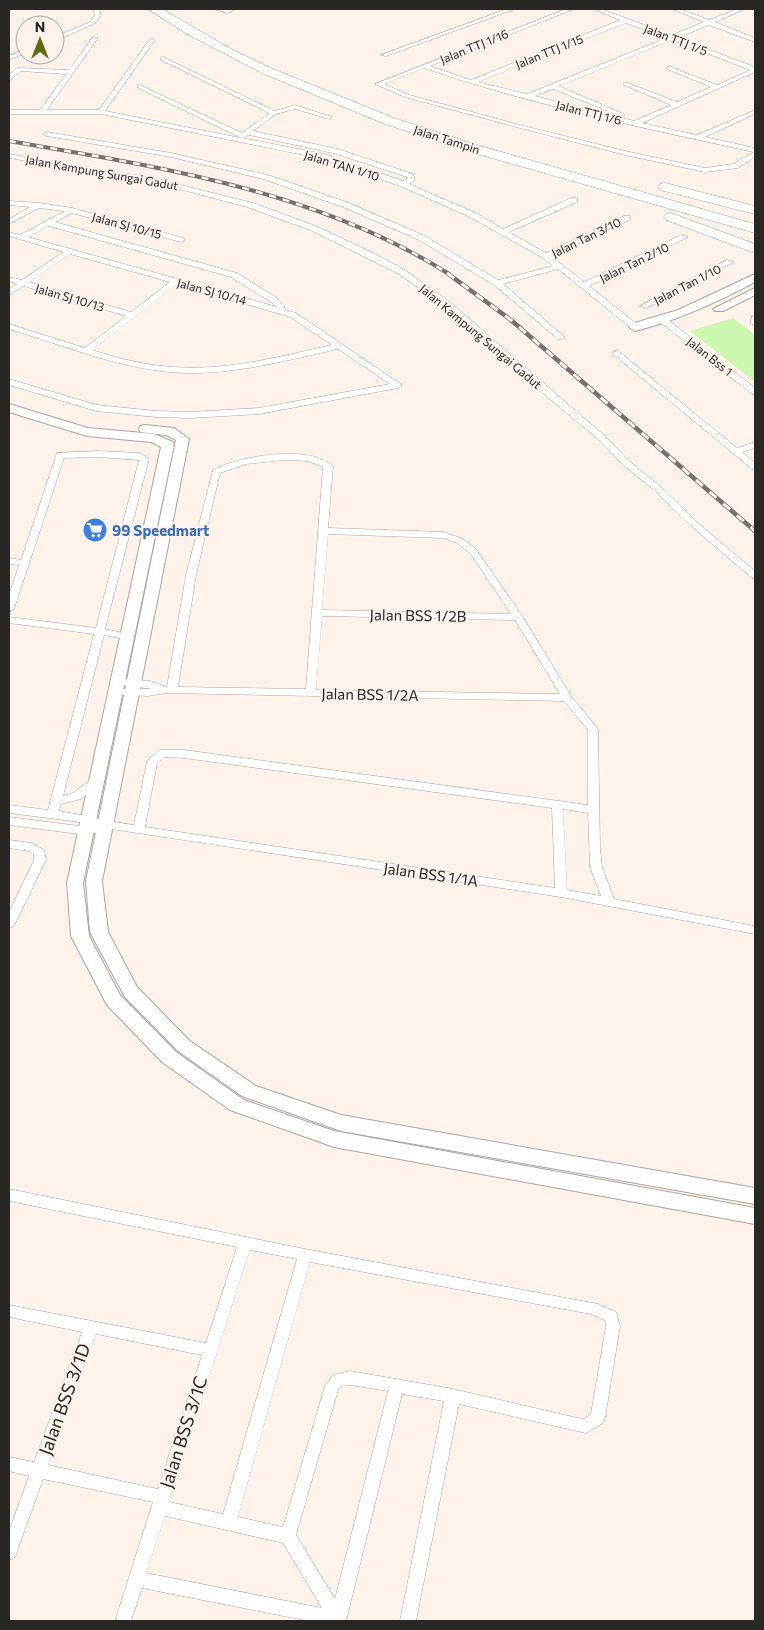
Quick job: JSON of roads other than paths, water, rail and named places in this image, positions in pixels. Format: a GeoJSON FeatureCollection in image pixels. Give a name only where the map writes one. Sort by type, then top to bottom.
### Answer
{"type":"FeatureCollection","features":[{"type":"Feature","properties":{"kind":"highway","name":"Jalan Tampin"},"geometry":{"type":"LineString","coordinates":[[154,9],[185,29],[270,72],[343,102],[468,143],[755,229]]}},
{"type":"Feature","properties":{"kind":"highway","name":"Jalan Tampin"},"geometry":{"type":"LineString","coordinates":[[167,9],[194,26],[257,59],[468,143],[755,224]]}},
{"type":"Feature","properties":{"kind":"highway"},"geometry":{"type":"LineString","coordinates":[[468,143],[648,183],[755,210]]}},
{"type":"Feature","properties":{"kind":"highway"},"geometry":{"type":"LineString","coordinates":[[468,143],[514,165],[633,202],[755,249]]}},
{"type":"Feature","properties":{"kind":"highway"},"geometry":{"type":"LineString","coordinates":[[716,234],[755,255]]}},
{"type":"Feature","properties":{"kind":"street"},"geometry":{"type":"LineString","coordinates":[[65,35],[92,24],[98,15],[96,9]]}},
{"type":"Feature","properties":{"kind":"street"},"geometry":{"type":"LineString","coordinates":[[217,9],[227,11],[233,9]]}},
{"type":"Feature","properties":{"kind":"street"},"geometry":{"type":"LineString","coordinates":[[384,55],[512,9]]}},
{"type":"Feature","properties":{"kind":"street","name":"Jalan TTJ 1/16"},"geometry":{"type":"LineString","coordinates":[[571,9],[378,84],[407,96],[530,129],[625,153],[705,170],[734,166],[755,154]]}},
{"type":"Feature","properties":{"kind":"street","name":"Jalan TTJ 1/5"},"geometry":{"type":"LineString","coordinates":[[596,9],[755,70]]}},
{"type":"Feature","properties":{"kind":"street"},"geometry":{"type":"LineString","coordinates":[[675,9],[755,40]]}},
{"type":"Feature","properties":{"kind":"street"},"geometry":{"type":"LineString","coordinates":[[527,97],[742,9]]}},
{"type":"Feature","properties":{"kind":"street","name":"Jalan TTJ 1/15"},"geometry":{"type":"LineString","coordinates":[[471,82],[627,20]]}},
{"type":"Feature","properties":{"kind":"street"},"geometry":{"type":"LineString","coordinates":[[41,114],[95,38]]}},
{"type":"Feature","properties":{"kind":"street"},"geometry":{"type":"LineString","coordinates":[[102,112],[152,40]]}},
{"type":"Feature","properties":{"kind":"street"},"geometry":{"type":"LineString","coordinates":[[163,58],[274,113]]}},
{"type":"Feature","properties":{"kind":"street","name":"Jalan TTJ 1/6"},"geometry":{"type":"LineString","coordinates":[[424,66],[471,82],[527,97],[755,150]]}},
{"type":"Feature","properties":{"kind":"street"},"geometry":{"type":"LineString","coordinates":[[668,68],[717,87]]}},
{"type":"Feature","properties":{"kind":"street"},"geometry":{"type":"LineString","coordinates":[[9,79],[19,69],[72,72]]}},
{"type":"Feature","properties":{"kind":"street"},"geometry":{"type":"LineString","coordinates":[[552,86],[638,123],[755,70]]}},
{"type":"Feature","properties":{"kind":"street"},"geometry":{"type":"LineString","coordinates":[[626,84],[678,104]]}},
{"type":"Feature","properties":{"kind":"street"},"geometry":{"type":"LineString","coordinates":[[140,87],[242,136],[335,151],[410,176],[411,180],[403,184]]}},
{"type":"Feature","properties":{"kind":"street"},"geometry":{"type":"LineString","coordinates":[[242,136],[274,113],[295,107],[329,117]]}},
{"type":"Feature","properties":{"kind":"street","name":"Jalan TAN 1/10"},"geometry":{"type":"LineString","coordinates":[[9,112],[41,114],[102,112],[242,136],[321,156],[403,184],[504,231],[546,256],[635,327]]}},
{"type":"Feature","properties":{"kind":"street"},"geometry":{"type":"LineString","coordinates":[[699,137],[755,112]]}},
{"type":"Feature","properties":{"kind":"street"},"geometry":{"type":"LineString","coordinates":[[47,134],[172,155],[265,177],[346,205],[422,238],[497,283],[561,337]]}},
{"type":"Feature","properties":{"kind":"street","name":"Jalan Kampung Sungai Gadut"},"geometry":{"type":"LineString","coordinates":[[9,156],[153,180],[250,205],[313,228],[374,256],[402,272],[447,304],[514,361],[546,392],[603,438],[625,462],[658,488],[694,525],[755,576]]}},
{"type":"Feature","properties":{"kind":"street"},"geometry":{"type":"LineString","coordinates":[[504,231],[574,200]]}},
{"type":"Feature","properties":{"kind":"street","name":"Jalan SJ 10/15"},"geometry":{"type":"LineString","coordinates":[[9,203],[72,210],[182,240]]}},
{"type":"Feature","properties":{"kind":"street"},"geometry":{"type":"LineString","coordinates":[[9,222],[40,205]]}},
{"type":"Feature","properties":{"kind":"street"},"geometry":{"type":"LineString","coordinates":[[20,238],[72,210]]}},
{"type":"Feature","properties":{"kind":"street","name":"Jalan Tan 3/10"},"geometry":{"type":"LineString","coordinates":[[546,256],[626,218]]}},
{"type":"Feature","properties":{"kind":"street"},"geometry":{"type":"LineString","coordinates":[[48,223],[234,276],[274,300],[281,311]]}},
{"type":"Feature","properties":{"kind":"street","name":"Jalan SJ 10/14"},"geometry":{"type":"LineString","coordinates":[[9,234],[281,311],[293,316],[398,385],[259,411],[190,415],[156,414],[96,408],[9,382]]}},
{"type":"Feature","properties":{"kind":"street","name":"Jalan Tan 2/10"},"geometry":{"type":"LineString","coordinates":[[583,286],[684,237]]}},
{"type":"Feature","properties":{"kind":"street"},"geometry":{"type":"LineString","coordinates":[[9,292],[69,251]]}},
{"type":"Feature","properties":{"kind":"street"},"geometry":{"type":"LineString","coordinates":[[145,258],[152,252]]}},
{"type":"Feature","properties":{"kind":"street","name":"Jalan Tan 1/10"},"geometry":{"type":"LineString","coordinates":[[644,306],[730,262]]}},
{"type":"Feature","properties":{"kind":"street"},"geometry":{"type":"LineString","coordinates":[[130,268],[137,263]]}},
{"type":"Feature","properties":{"kind":"street"},"geometry":{"type":"LineString","coordinates":[[497,283],[558,267]]}},
{"type":"Feature","properties":{"kind":"street"},"geometry":{"type":"LineString","coordinates":[[635,327],[647,333],[668,324],[755,277]]}},
{"type":"Feature","properties":{"kind":"street","name":"Jalan SJ 10/13"},"geometry":{"type":"LineString","coordinates":[[9,279],[131,315]]}},
{"type":"Feature","properties":{"kind":"street"},"geometry":{"type":"LineString","coordinates":[[87,350],[176,281]]}},
{"type":"Feature","properties":{"kind":"street"},"geometry":{"type":"LineString","coordinates":[[668,324],[711,313],[755,291]]}},
{"type":"Feature","properties":{"kind":"street","name":"Jalan Bss 1"},"geometry":{"type":"LineString","coordinates":[[668,324],[755,392]]}},
{"type":"Feature","properties":{"kind":"street"},"geometry":{"type":"LineString","coordinates":[[9,326],[136,364],[163,369],[212,369],[250,364],[339,346]]}},
{"type":"Feature","properties":{"kind":"street"},"geometry":{"type":"LineString","coordinates":[[617,353],[755,467]]}},
{"type":"Feature","properties":{"kind":"street"},"geometry":{"type":"LineString","coordinates":[[9,398],[93,423],[169,432],[183,439],[134,687],[75,883],[80,936],[113,1000],[168,1057],[237,1105],[334,1139],[755,1216]]}},
{"type":"Feature","properties":{"kind":"street"},"geometry":{"type":"LineString","coordinates":[[9,408],[87,432],[154,438],[168,445],[97,781],[94,825],[94,881],[99,932],[131,992],[184,1046],[249,1091],[340,1123],[755,1196]]}},
{"type":"Feature","properties":{"kind":"street"},"geometry":{"type":"LineString","coordinates":[[736,450],[755,445]]}},
{"type":"Feature","properties":{"kind":"street"},"geometry":{"type":"LineString","coordinates":[[9,609],[60,455],[134,455],[144,459],[98,631],[53,814]]}},
{"type":"Feature","properties":{"kind":"street"},"geometry":{"type":"LineString","coordinates":[[169,690],[191,575],[216,472],[223,466],[234,463],[306,458],[319,461],[328,466],[325,531],[311,692]]}},
{"type":"Feature","properties":{"kind":"street"},"geometry":{"type":"LineString","coordinates":[[325,531],[444,535],[460,541],[473,551],[518,617],[568,698],[593,729],[594,850],[596,867],[610,902]]}},
{"type":"Feature","properties":{"kind":"street"},"geometry":{"type":"LineString","coordinates":[[9,561],[25,563]]}},
{"type":"Feature","properties":{"kind":"street","name":"Jalan BSS 1/2B"},"geometry":{"type":"LineString","coordinates":[[318,612],[518,617]]}},
{"type":"Feature","properties":{"kind":"street"},"geometry":{"type":"LineString","coordinates":[[9,620],[98,631],[128,637]]}},
{"type":"Feature","properties":{"kind":"street","name":"Jalan BSS 1/2A"},"geometry":{"type":"LineString","coordinates":[[117,687],[134,687],[150,684],[169,690],[237,693],[311,692],[568,698]]}},
{"type":"Feature","properties":{"kind":"street"},"geometry":{"type":"LineString","coordinates":[[139,830],[152,760],[163,753],[184,754],[595,810]]}},
{"type":"Feature","properties":{"kind":"street"},"geometry":{"type":"LineString","coordinates":[[56,802],[77,796],[97,781]]}},
{"type":"Feature","properties":{"kind":"street"},"geometry":{"type":"LineString","coordinates":[[557,805],[561,893]]}},
{"type":"Feature","properties":{"kind":"street"},"geometry":{"type":"LineString","coordinates":[[9,809],[53,814],[94,825]]}},
{"type":"Feature","properties":{"kind":"street"},"geometry":{"type":"LineString","coordinates":[[9,821],[94,825]]}},
{"type":"Feature","properties":{"kind":"street","name":"Jalan BSS 1/1A"},"geometry":{"type":"LineString","coordinates":[[94,825],[139,830],[561,893],[755,930]]}},
{"type":"Feature","properties":{"kind":"street"},"geometry":{"type":"LineString","coordinates":[[9,844],[32,847],[40,853],[40,860],[9,924]]}},
{"type":"Feature","properties":{"kind":"street"},"geometry":{"type":"LineString","coordinates":[[9,1195],[304,1255],[593,1308],[611,1316],[613,1326],[598,1418],[586,1426],[396,1385],[350,1378],[338,1380],[332,1386],[288,1536]]}},
{"type":"Feature","properties":{"kind":"street","name":"Jalan BSS 3/1C"},"geometry":{"type":"LineString","coordinates":[[123,1621],[245,1243]]}},
{"type":"Feature","properties":{"kind":"street"},"geometry":{"type":"LineString","coordinates":[[228,1522],[304,1255]]}},
{"type":"Feature","properties":{"kind":"street"},"geometry":{"type":"LineString","coordinates":[[9,1311],[210,1350]]}},
{"type":"Feature","properties":{"kind":"street","name":"Jalan BSS 3/1D"},"geometry":{"type":"LineString","coordinates":[[9,1552],[91,1327]]}},
{"type":"Feature","properties":{"kind":"street"},"geometry":{"type":"LineString","coordinates":[[338,1620],[396,1385]]}},
{"type":"Feature","properties":{"kind":"street"},"geometry":{"type":"LineString","coordinates":[[408,1621],[453,1396]]}},
{"type":"Feature","properties":{"kind":"street"},"geometry":{"type":"LineString","coordinates":[[9,1464],[288,1536],[338,1620]]}},
{"type":"Feature","properties":{"kind":"street"},"geometry":{"type":"LineString","coordinates":[[136,1579],[338,1620]]}},
{"type":"Feature","properties":{"kind":"railway"},"geometry":{"type":"LineString","coordinates":[[9,141],[180,173],[237,186],[292,202],[346,222],[399,246],[449,274]]}},
{"type":"Feature","properties":{"kind":"railway"},"geometry":{"type":"LineString","coordinates":[[447,273],[511,320],[755,531]]}},
{"type":"Feature","properties":{"kind":"place","name":"99 Speedmart"},"geometry":{"type":"Point","coordinates":[95,530]}}]}
